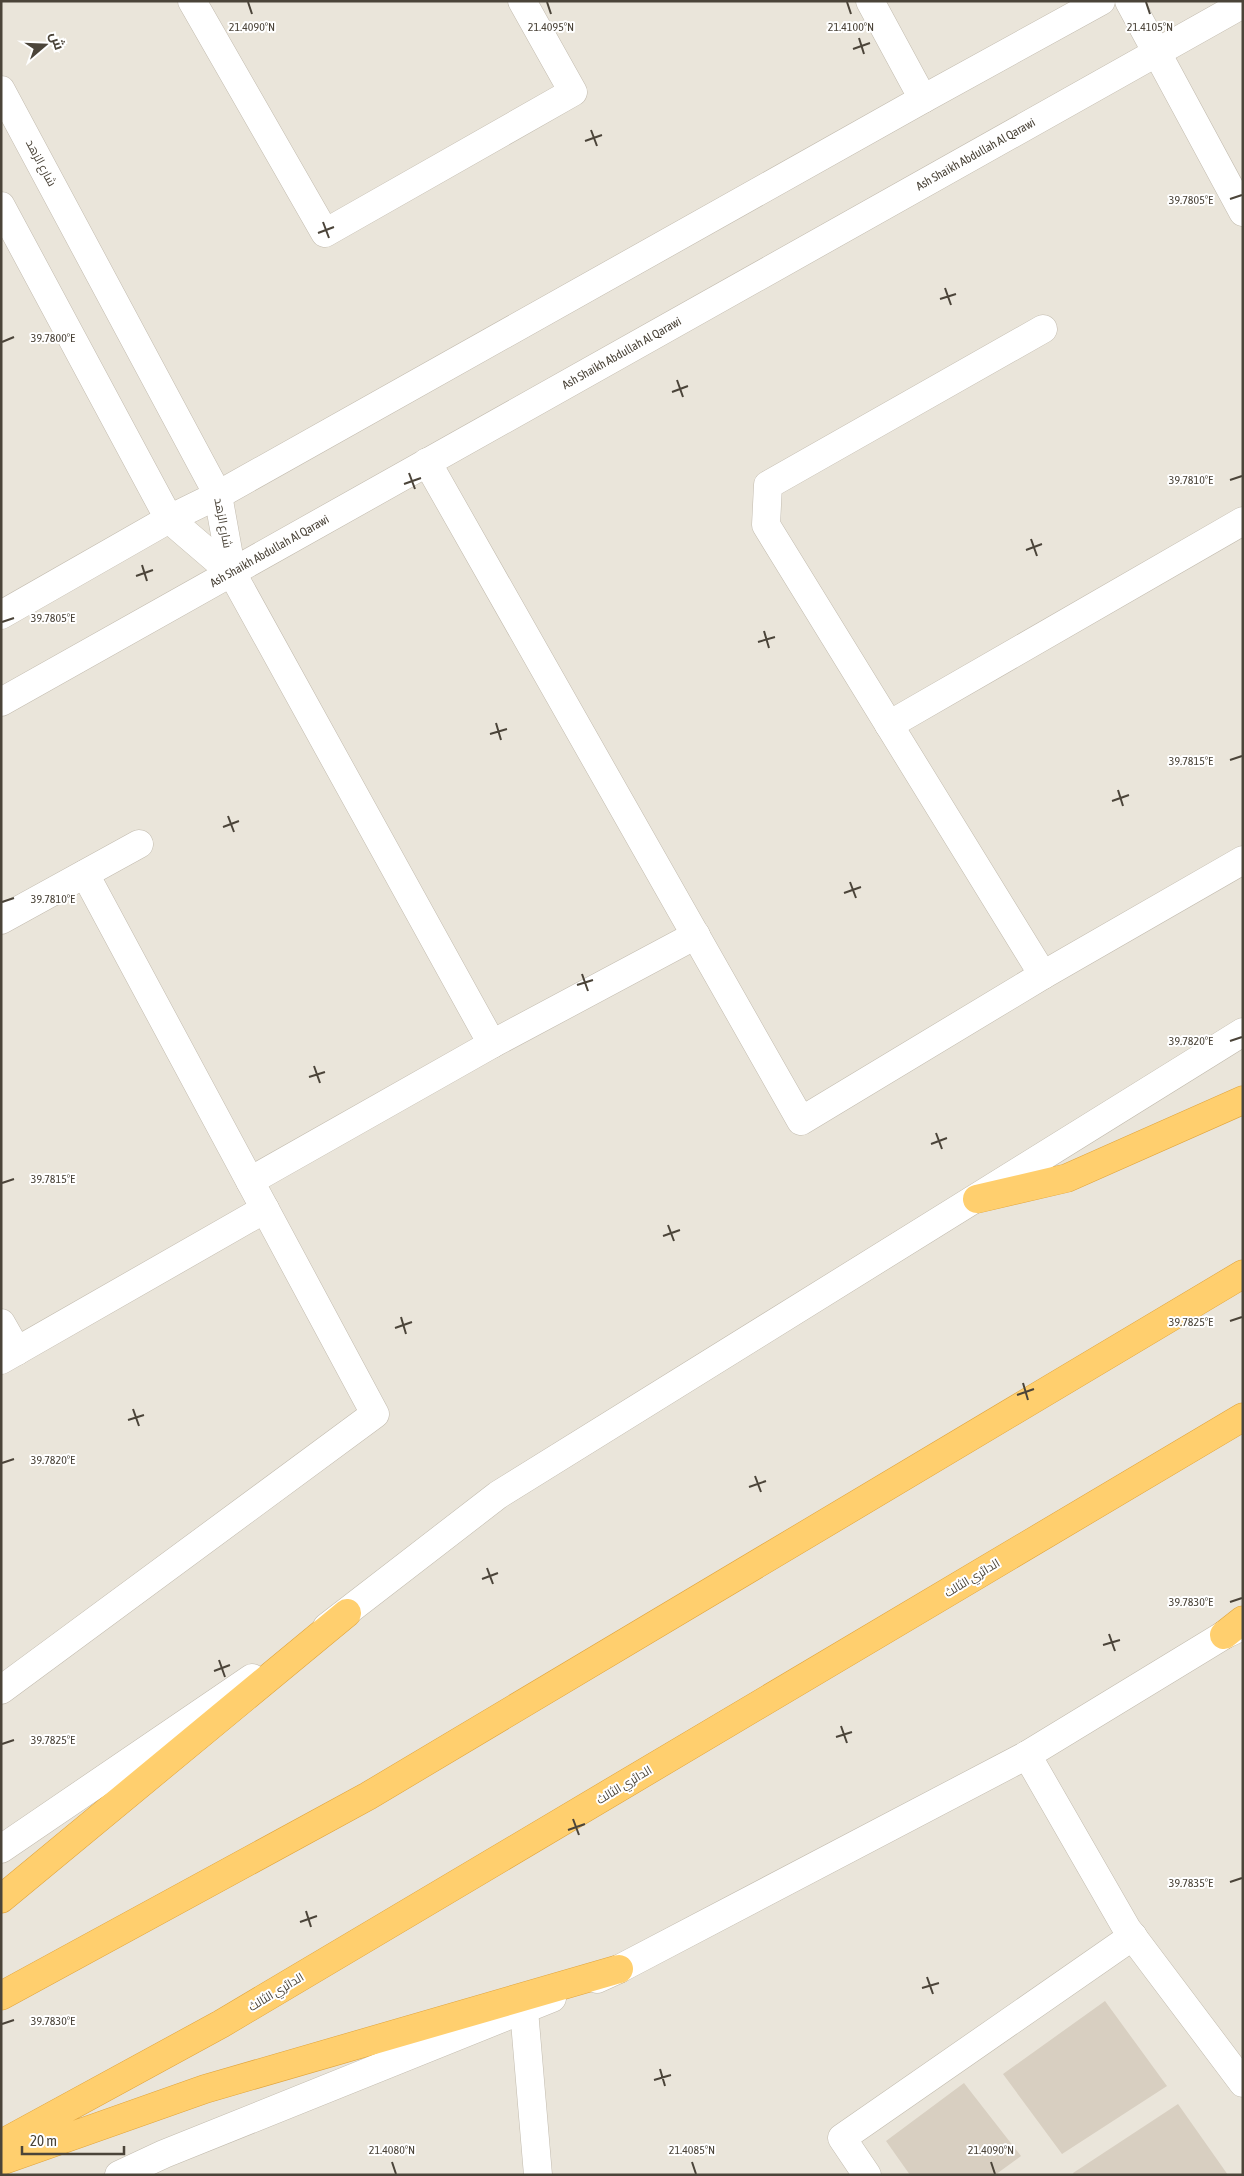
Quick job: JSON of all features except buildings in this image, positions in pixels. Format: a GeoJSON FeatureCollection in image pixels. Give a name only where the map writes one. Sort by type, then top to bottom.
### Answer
{"type":"FeatureCollection","features":[{"type":"Feature","properties":{"kind":"highway"},"geometry":{"type":"LineString","coordinates":[[977,1199],[1067,1178],[1243,1100]]}},
{"type":"Feature","properties":{"kind":"highway"},"geometry":{"type":"LineString","coordinates":[[1,1996],[368,1796],[1243,1274]]}},
{"type":"Feature","properties":{"kind":"highway","name":"الدائري الثالث"},"geometry":{"type":"LineString","coordinates":[[1,2144],[221,2024],[1243,1417]]}},
{"type":"Feature","properties":{"kind":"highway"},"geometry":{"type":"LineString","coordinates":[[1,1899],[347,1614]]}},
{"type":"Feature","properties":{"kind":"highway"},"geometry":{"type":"LineString","coordinates":[[1,2161],[205,2089],[619,1969]]}},
{"type":"Feature","properties":{"kind":"street"},"geometry":{"type":"LineString","coordinates":[[192,1],[325,233],[573,92],[522,1]]}},
{"type":"Feature","properties":{"kind":"street"},"geometry":{"type":"LineString","coordinates":[[870,1],[923,98]]}},
{"type":"Feature","properties":{"kind":"street"},"geometry":{"type":"LineString","coordinates":[[1,615],[169,519],[218,495],[923,98],[1101,1]]}},
{"type":"Feature","properties":{"kind":"street"},"geometry":{"type":"LineString","coordinates":[[1129,1],[1243,212]]}},
{"type":"Feature","properties":{"kind":"street","name":"Ash Shaikh Abdullah Al Qarawi"},"geometry":{"type":"LineString","coordinates":[[1,702],[1239,8]]}},
{"type":"Feature","properties":{"kind":"street","name":"شارع الزهد"},"geometry":{"type":"LineString","coordinates":[[1,90],[218,495],[232,573]]}},
{"type":"Feature","properties":{"kind":"street","name":"شارع الزهد"},"geometry":{"type":"LineString","coordinates":[[1,206],[169,519],[232,573]]}},
{"type":"Feature","properties":{"kind":"street"},"geometry":{"type":"LineString","coordinates":[[1043,329],[768,485],[766,525],[1043,976]]}},
{"type":"Feature","properties":{"kind":"street"},"geometry":{"type":"LineString","coordinates":[[427,462],[801,1121],[1043,976],[1243,860]]}},
{"type":"Feature","properties":{"kind":"street"},"geometry":{"type":"LineString","coordinates":[[889,725],[1243,522]]}},
{"type":"Feature","properties":{"kind":"street"},"geometry":{"type":"LineString","coordinates":[[232,573],[492,1044]]}},
{"type":"Feature","properties":{"kind":"street"},"geometry":{"type":"LineString","coordinates":[[1,920],[139,844]]}},
{"type":"Feature","properties":{"kind":"street"},"geometry":{"type":"LineString","coordinates":[[1,1690],[375,1414],[85,874]]}},
{"type":"Feature","properties":{"kind":"street"},"geometry":{"type":"LineString","coordinates":[[250,1181],[492,1044],[696,935]]}},
{"type":"Feature","properties":{"kind":"street"},"geometry":{"type":"LineString","coordinates":[[1,1849],[347,1614],[498,1495],[1243,1032]]}},
{"type":"Feature","properties":{"kind":"street"},"geometry":{"type":"LineString","coordinates":[[1,1323],[9,1356],[265,1209]]}},
{"type":"Feature","properties":{"kind":"street"},"geometry":{"type":"LineString","coordinates":[[119,2175],[165,2165],[619,1969],[1027,1755],[1236,1627]]}},
{"type":"Feature","properties":{"kind":"street"},"geometry":{"type":"LineString","coordinates":[[1027,1755],[1132,1936],[1242,2082]]}},
{"type":"Feature","properties":{"kind":"street"},"geometry":{"type":"LineString","coordinates":[[867,2175],[842,2138],[1132,1936]]}},
{"type":"Feature","properties":{"kind":"street"},"geometry":{"type":"LineString","coordinates":[[524,2010],[538,2175]]}},
{"type":"Feature","properties":{"kind":"shaded area"},"geometry":{"type":"Polygon","coordinates":[[[1,1],[1243,1],[1243,2175],[1,2175],[1,1]]]}}]}
